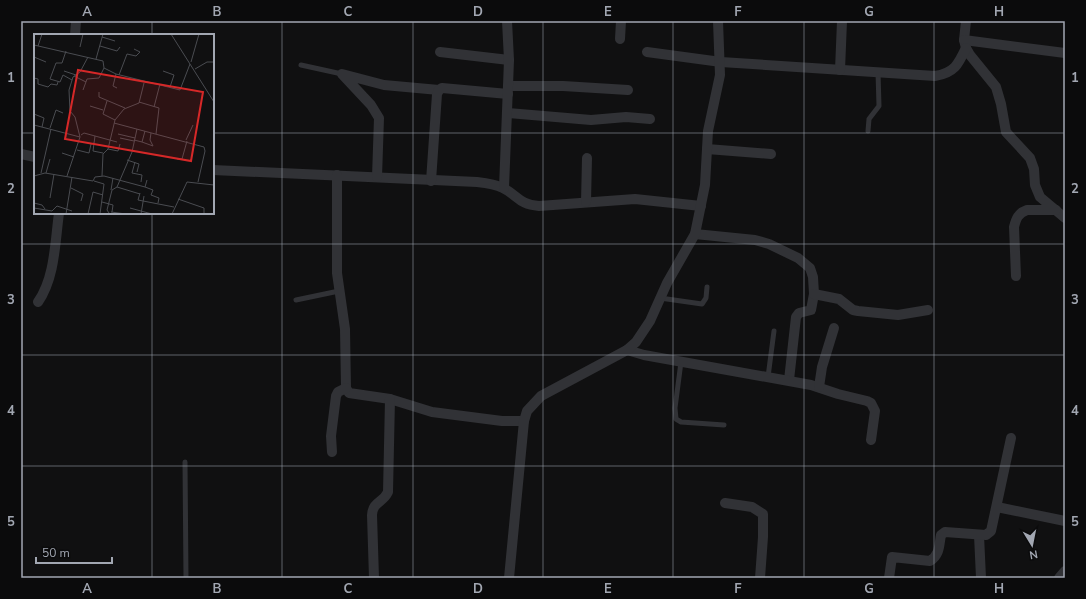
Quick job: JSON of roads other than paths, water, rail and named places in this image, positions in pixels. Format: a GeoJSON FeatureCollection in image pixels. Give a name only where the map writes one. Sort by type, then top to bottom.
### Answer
{"type":"FeatureCollection","features":[{"type":"Feature","properties":{"kind":"street"},"geometry":{"type":"LineString","coordinates":[[75,34],[76,21]]}},
{"type":"Feature","properties":{"kind":"street"},"geometry":{"type":"LineString","coordinates":[[504,188],[509,60],[507,21]]}},
{"type":"Feature","properties":{"kind":"street"},"geometry":{"type":"LineString","coordinates":[[620,39],[621,21]]}},
{"type":"Feature","properties":{"kind":"street"},"geometry":{"type":"LineString","coordinates":[[509,578],[524,421],[527,411],[541,396],[627,350],[643,332],[650,321],[660,298],[695,234],[706,185],[708,131],[719,85],[721,62],[718,21]]}},
{"type":"Feature","properties":{"kind":"street"},"geometry":{"type":"LineString","coordinates":[[840,70],[842,21]]}},
{"type":"Feature","properties":{"kind":"street"},"geometry":{"type":"LineString","coordinates":[[647,52],[721,62],[935,76],[947,74],[955,68],[965,44],[966,21]]}},
{"type":"Feature","properties":{"kind":"street"},"geometry":{"type":"LineString","coordinates":[[965,44],[1065,53]]}},
{"type":"Feature","properties":{"kind":"street"},"geometry":{"type":"LineString","coordinates":[[965,44],[970,55],[996,87],[1006,132],[1030,158],[1034,169],[1037,191],[1040,197],[1065,218]]}},
{"type":"Feature","properties":{"kind":"street"},"geometry":{"type":"LineString","coordinates":[[440,52],[509,60]]}},
{"type":"Feature","properties":{"kind":"street"},"geometry":{"type":"LineString","coordinates":[[342,74],[384,85],[439,90],[442,88],[508,90],[563,86],[628,90]]}},
{"type":"Feature","properties":{"kind":"street"},"geometry":{"type":"LineString","coordinates":[[342,74],[371,105],[379,118],[377,177]]}},
{"type":"Feature","properties":{"kind":"street"},"geometry":{"type":"LineString","coordinates":[[431,181],[437,94],[439,90]]}},
{"type":"Feature","properties":{"kind":"street"},"geometry":{"type":"LineString","coordinates":[[508,113],[591,120],[626,117],[650,119]]}},
{"type":"Feature","properties":{"kind":"street"},"geometry":{"type":"LineString","coordinates":[[707,149],[771,154]]}},
{"type":"Feature","properties":{"kind":"street"},"geometry":{"type":"LineString","coordinates":[[21,154],[34,157]]}},
{"type":"Feature","properties":{"kind":"street"},"geometry":{"type":"LineString","coordinates":[[586,202],[587,158]]}},
{"type":"Feature","properties":{"kind":"street"},"geometry":{"type":"LineString","coordinates":[[214,170],[477,182],[494,184],[504,188],[518,200],[528,205],[551,206],[635,199],[701,206]]}},
{"type":"Feature","properties":{"kind":"street"},"geometry":{"type":"LineString","coordinates":[[337,175],[337,273],[345,329],[346,388],[349,393],[354,395],[390,399],[432,412],[524,421]]}},
{"type":"Feature","properties":{"kind":"street"},"geometry":{"type":"LineString","coordinates":[[1016,276],[1014,227],[1019,214],[1027,210],[1056,210]]}},
{"type":"Feature","properties":{"kind":"street"},"geometry":{"type":"LineString","coordinates":[[38,302],[44,294],[49,279],[59,214]]}},
{"type":"Feature","properties":{"kind":"street"},"geometry":{"type":"LineString","coordinates":[[695,234],[755,240],[769,244],[798,258],[810,268],[813,277],[814,294],[811,310],[799,313],[796,317],[789,380]]}},
{"type":"Feature","properties":{"kind":"street"},"geometry":{"type":"LineString","coordinates":[[814,294],[839,299],[850,308],[858,311],[898,315],[928,310]]}},
{"type":"Feature","properties":{"kind":"street"},"geometry":{"type":"LineString","coordinates":[[819,387],[822,367],[834,328]]}},
{"type":"Feature","properties":{"kind":"street"},"geometry":{"type":"LineString","coordinates":[[627,350],[681,362],[789,380],[819,387],[871,403],[875,411],[871,440]]}},
{"type":"Feature","properties":{"kind":"street"},"geometry":{"type":"LineString","coordinates":[[332,452],[331,436],[336,396],[338,392],[346,388]]}},
{"type":"Feature","properties":{"kind":"street"},"geometry":{"type":"LineString","coordinates":[[374,578],[372,515],[374,506],[386,496],[388,492],[390,399]]}},
{"type":"Feature","properties":{"kind":"street"},"geometry":{"type":"LineString","coordinates":[[889,578],[892,557],[930,561],[935,558],[938,553],[941,535],[945,532],[986,535],[991,531],[1011,438]]}},
{"type":"Feature","properties":{"kind":"street"},"geometry":{"type":"LineString","coordinates":[[725,502],[752,507],[763,514],[760,578]]}},
{"type":"Feature","properties":{"kind":"street"},"geometry":{"type":"LineString","coordinates":[[997,507],[1065,521]]}},
{"type":"Feature","properties":{"kind":"street"},"geometry":{"type":"LineString","coordinates":[[979,534],[981,578]]}},
{"type":"Feature","properties":{"kind":"street"},"geometry":{"type":"LineString","coordinates":[[1059,578],[1065,571]]}},
{"type":"Feature","properties":{"kind":"lane"},"geometry":{"type":"LineString","coordinates":[[301,65],[342,74]]}},
{"type":"Feature","properties":{"kind":"lane"},"geometry":{"type":"LineString","coordinates":[[868,131],[869,119],[879,106],[878,72]]}},
{"type":"Feature","properties":{"kind":"lane"},"geometry":{"type":"LineString","coordinates":[[660,298],[702,304],[706,298],[707,287]]}},
{"type":"Feature","properties":{"kind":"lane"},"geometry":{"type":"LineString","coordinates":[[296,300],[340,292]]}},
{"type":"Feature","properties":{"kind":"lane"},"geometry":{"type":"LineString","coordinates":[[768,377],[774,331]]}},
{"type":"Feature","properties":{"kind":"lane"},"geometry":{"type":"LineString","coordinates":[[681,362],[675,408],[676,419],[681,422],[724,425]]}},
{"type":"Feature","properties":{"kind":"lane"},"geometry":{"type":"LineString","coordinates":[[185,462],[186,578]]}}]}
